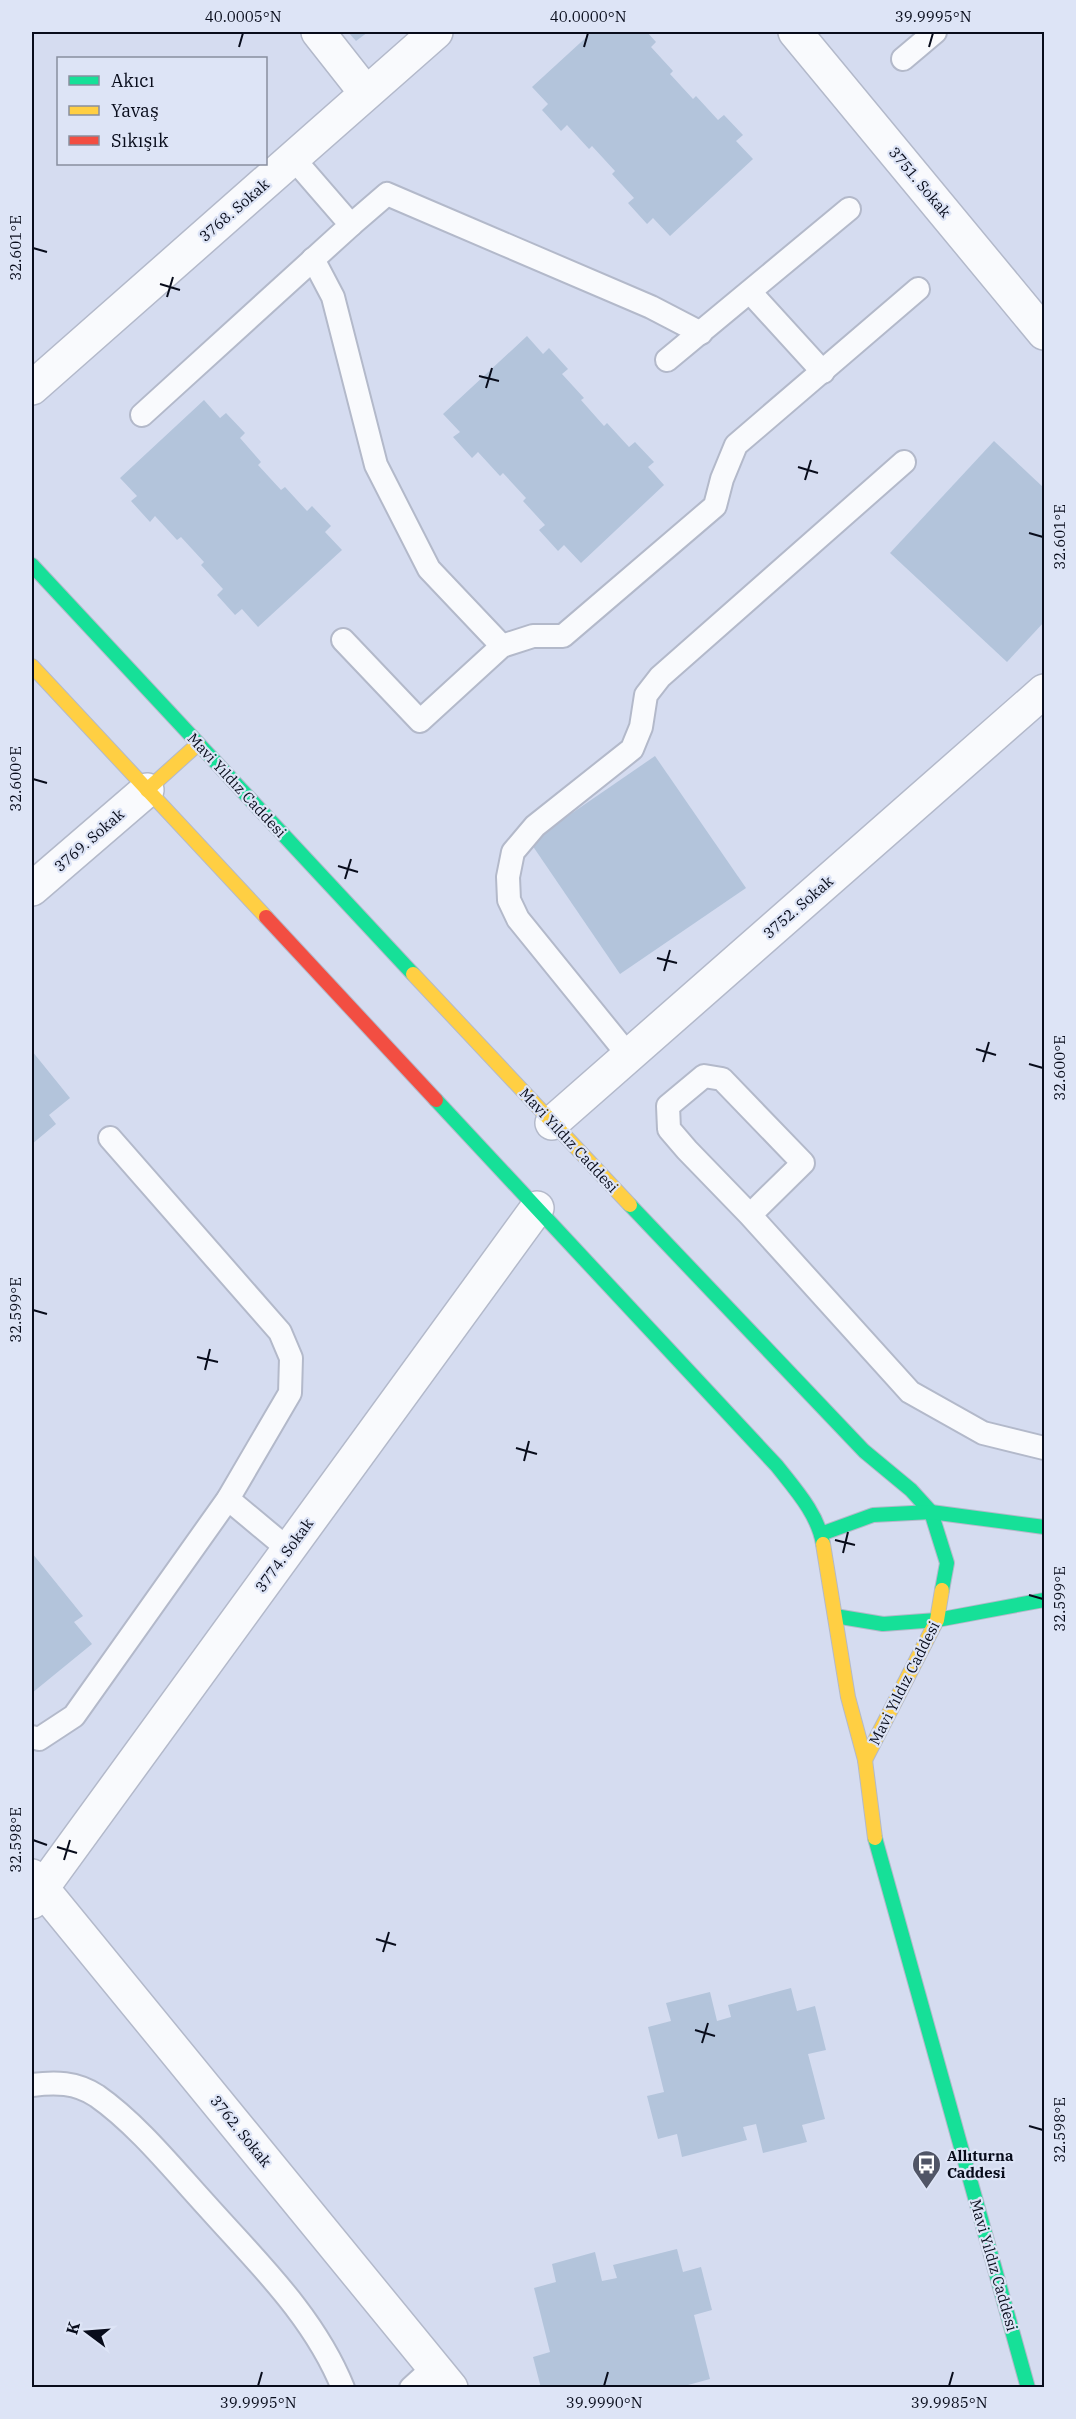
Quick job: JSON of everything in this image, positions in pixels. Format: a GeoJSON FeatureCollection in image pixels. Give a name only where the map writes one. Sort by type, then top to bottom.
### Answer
{"type":"FeatureCollection","features":[{"type":"Feature","properties":{"kind":"main road","name":"Mavi Yıldız Caddesi"},"geometry":{"type":"LineString","coordinates":[[32,565],[552,1123],[864,1451],[911,1490],[931,1512],[947,1563],[936,1620],[865,1760]]}},
{"type":"Feature","properties":{"kind":"main road","name":"Mavi Yıldız Caddesi"},"geometry":{"type":"LineString","coordinates":[[32,666],[777,1466],[802,1498],[821,1534],[848,1697],[865,1760],[873,1832],[1028,2388]]}},
{"type":"Feature","properties":{"kind":"main road"},"geometry":{"type":"LineString","coordinates":[[147,790],[198,744]]}},
{"type":"Feature","properties":{"kind":"main road"},"geometry":{"type":"LineString","coordinates":[[821,1534],[873,1515],[931,1512],[1044,1527]]}},
{"type":"Feature","properties":{"kind":"main road"},"geometry":{"type":"LineString","coordinates":[[835,1616],[883,1624],[936,1620],[1044,1600]]}},
{"type":"Feature","properties":{"kind":"street"},"geometry":{"type":"LineString","coordinates":[[318,32],[366,93]]}},
{"type":"Feature","properties":{"kind":"street","name":"3768. Sokak"},"geometry":{"type":"LineString","coordinates":[[32,388],[436,32]]}},
{"type":"Feature","properties":{"kind":"street","name":"3751. Sokak"},"geometry":{"type":"LineString","coordinates":[[795,32],[1044,333]]}},
{"type":"Feature","properties":{"kind":"street","name":"3752. Sokak"},"geometry":{"type":"LineString","coordinates":[[552,1123],[1044,691]]}},
{"type":"Feature","properties":{"kind":"street","name":"3769. Sokak"},"geometry":{"type":"LineString","coordinates":[[32,889],[147,790]]}},
{"type":"Feature","properties":{"kind":"street","name":"3774. Sokak"},"geometry":{"type":"LineString","coordinates":[[35,1888],[288,1549],[537,1208]]}},
{"type":"Feature","properties":{"kind":"street","name":"3762. Sokak"},"geometry":{"type":"LineString","coordinates":[[35,1888],[432,2381]]}},
{"type":"Feature","properties":{"kind":"lane"},"geometry":{"type":"LineString","coordinates":[[903,59],[935,32]]}},
{"type":"Feature","properties":{"kind":"lane"},"geometry":{"type":"LineString","coordinates":[[293,158],[351,225]]}},
{"type":"Feature","properties":{"kind":"lane"},"geometry":{"type":"LineString","coordinates":[[142,415],[387,194],[651,307],[701,333]]}},
{"type":"Feature","properties":{"kind":"lane"},"geometry":{"type":"LineString","coordinates":[[667,360],[849,209]]}},
{"type":"Feature","properties":{"kind":"lane"},"geometry":{"type":"LineString","coordinates":[[313,259],[333,297],[376,465],[429,569],[502,645]]}},
{"type":"Feature","properties":{"kind":"lane"},"geometry":{"type":"LineString","coordinates":[[343,640],[420,721],[502,645],[533,636],[563,636],[714,506],[736,445],[918,289]]}},
{"type":"Feature","properties":{"kind":"lane"},"geometry":{"type":"LineString","coordinates":[[750,292],[823,372]]}},
{"type":"Feature","properties":{"kind":"lane"},"geometry":{"type":"LineString","coordinates":[[629,1056],[518,919],[509,900],[508,877],[513,852],[535,826],[632,749],[641,728],[646,695],[660,676],[904,462]]}},
{"type":"Feature","properties":{"kind":"lane"},"geometry":{"type":"LineString","coordinates":[[750,1215],[803,1163],[722,1079],[704,1076],[668,1106],[669,1129],[910,1392],[983,1433],[1044,1448]]}},
{"type":"Feature","properties":{"kind":"lane"},"geometry":{"type":"LineString","coordinates":[[32,1737],[39,1739],[74,1716],[228,1499],[290,1393],[291,1358],[280,1332],[110,1138]]}},
{"type":"Feature","properties":{"kind":"lane"},"geometry":{"type":"LineString","coordinates":[[228,1499],[288,1549]]}},
{"type":"Feature","properties":{"kind":"lane"},"geometry":{"type":"LineString","coordinates":[[32,2085],[61,2081],[96,2095],[155,2148],[300,2311],[334,2364],[343,2388]]}},
{"type":"Feature","properties":{"kind":"building"},"geometry":{"type":"Polygon","coordinates":[[[348,32],[368,32],[356,41],[348,32]]]}},
{"type":"Feature","properties":{"kind":"building"},"geometry":{"type":"Polygon","coordinates":[[[592,32],[647,32],[656,42],[651,47],[673,71],[670,74],[693,99],[696,96],[718,120],[724,115],[743,135],[736,141],[753,159],[670,236],[653,218],[647,224],[628,203],[634,198],[612,174],[615,171],[592,146],[589,149],[567,125],[561,131],[542,110],[548,104],[532,87],[592,32]]]}},
{"type":"Feature","properties":{"kind":"building"},"geometry":{"type":"Polygon","coordinates":[[[527,336],[543,354],[549,348],[568,369],[562,374],[584,398],[581,400],[604,426],[607,423],[629,447],[635,442],[654,462],[648,467],[664,485],[581,563],[564,545],[558,551],[539,530],[545,525],[523,501],[526,498],[503,473],[500,476],[478,452],[472,458],[453,437],[460,432],[443,414],[527,336]]]}},
{"type":"Feature","properties":{"kind":"building"},"geometry":{"type":"Polygon","coordinates":[[[204,400],[220,418],[226,413],[245,433],[240,438],[261,462],[258,465],[281,490],[285,487],[307,511],[312,506],[331,526],[325,532],[342,550],[258,627],[242,609],[235,615],[217,595],[223,589],[201,565],[204,562],[181,537],[177,540],[155,516],[150,522],[131,501],[137,496],[120,478],[204,400]]]}},
{"type":"Feature","properties":{"kind":"building"},"geometry":{"type":"Polygon","coordinates":[[[994,441],[1044,488],[1044,622],[1007,662],[890,553],[994,441]]]}},
{"type":"Feature","properties":{"kind":"building"},"geometry":{"type":"Polygon","coordinates":[[[655,756],[746,888],[620,974],[530,842],[655,756]]]}},
{"type":"Feature","properties":{"kind":"building"},"geometry":{"type":"Polygon","coordinates":[[[32,1051],[70,1098],[49,1115],[56,1124],[32,1144],[32,1051]]]}},
{"type":"Feature","properties":{"kind":"building"},"geometry":{"type":"Polygon","coordinates":[[[32,1553],[83,1616],[74,1622],[92,1644],[32,1693],[32,1553]]]}},
{"type":"Feature","properties":{"kind":"building"},"geometry":{"type":"Polygon","coordinates":[[[791,1988],[797,2011],[815,2006],[826,2050],[808,2054],[825,2119],[802,2125],[807,2142],[763,2153],[756,2124],[743,2127],[747,2140],[682,2157],[677,2134],[658,2139],[647,2096],[664,2092],[648,2027],[671,2021],[666,2003],[710,1992],[717,2021],[731,2017],[728,2005],[791,1988]]]}},
{"type":"Feature","properties":{"kind":"building"},"geometry":{"type":"Polygon","coordinates":[[[677,2249],[683,2272],[701,2267],[712,2310],[694,2315],[710,2379],[688,2385],[689,2388],[642,2388],[642,2385],[632,2388],[541,2388],[533,2357],[550,2352],[534,2288],[556,2282],[552,2264],[595,2252],[602,2281],[617,2278],[613,2265],[677,2249]]]}},
{"type":"Feature","properties":{"kind":"traffic: fast"},"geometry":{"type":"LineString","coordinates":[[32,565],[413,974]]}},
{"type":"Feature","properties":{"kind":"traffic: fast"},"geometry":{"type":"LineString","coordinates":[[436,1100],[777,1466],[811,1512],[823,1544]]}},
{"type":"Feature","properties":{"kind":"traffic: fast"},"geometry":{"type":"LineString","coordinates":[[630,1205],[864,1451],[911,1490],[931,1512],[947,1563],[942,1590]]}},
{"type":"Feature","properties":{"kind":"traffic: fast"},"geometry":{"type":"LineString","coordinates":[[821,1534],[873,1515],[931,1512],[1044,1527]]}},
{"type":"Feature","properties":{"kind":"traffic: fast"},"geometry":{"type":"LineString","coordinates":[[835,1616],[883,1624],[937,1620],[1044,1600]]}},
{"type":"Feature","properties":{"kind":"traffic: fast"},"geometry":{"type":"LineString","coordinates":[[875,1838],[1028,2388]]}},
{"type":"Feature","properties":{"kind":"traffic: slow"},"geometry":{"type":"LineString","coordinates":[[32,666],[266,917]]}},
{"type":"Feature","properties":{"kind":"traffic: slow"},"geometry":{"type":"LineString","coordinates":[[147,790],[198,744]]}},
{"type":"Feature","properties":{"kind":"traffic: slow"},"geometry":{"type":"LineString","coordinates":[[413,974],[630,1205]]}},
{"type":"Feature","properties":{"kind":"traffic: slow"},"geometry":{"type":"LineString","coordinates":[[823,1544],[848,1697],[865,1760],[875,1838]]}},
{"type":"Feature","properties":{"kind":"traffic: slow"},"geometry":{"type":"LineString","coordinates":[[865,1760],[937,1620],[942,1590]]}},
{"type":"Feature","properties":{"kind":"traffic: jam"},"geometry":{"type":"LineString","coordinates":[[266,917],[436,1100]]}},
{"type":"Feature","properties":{"kind":"place","name":"Allıturna Caddesi"},"geometry":{"type":"Point","coordinates":[926,2190]}}]}
